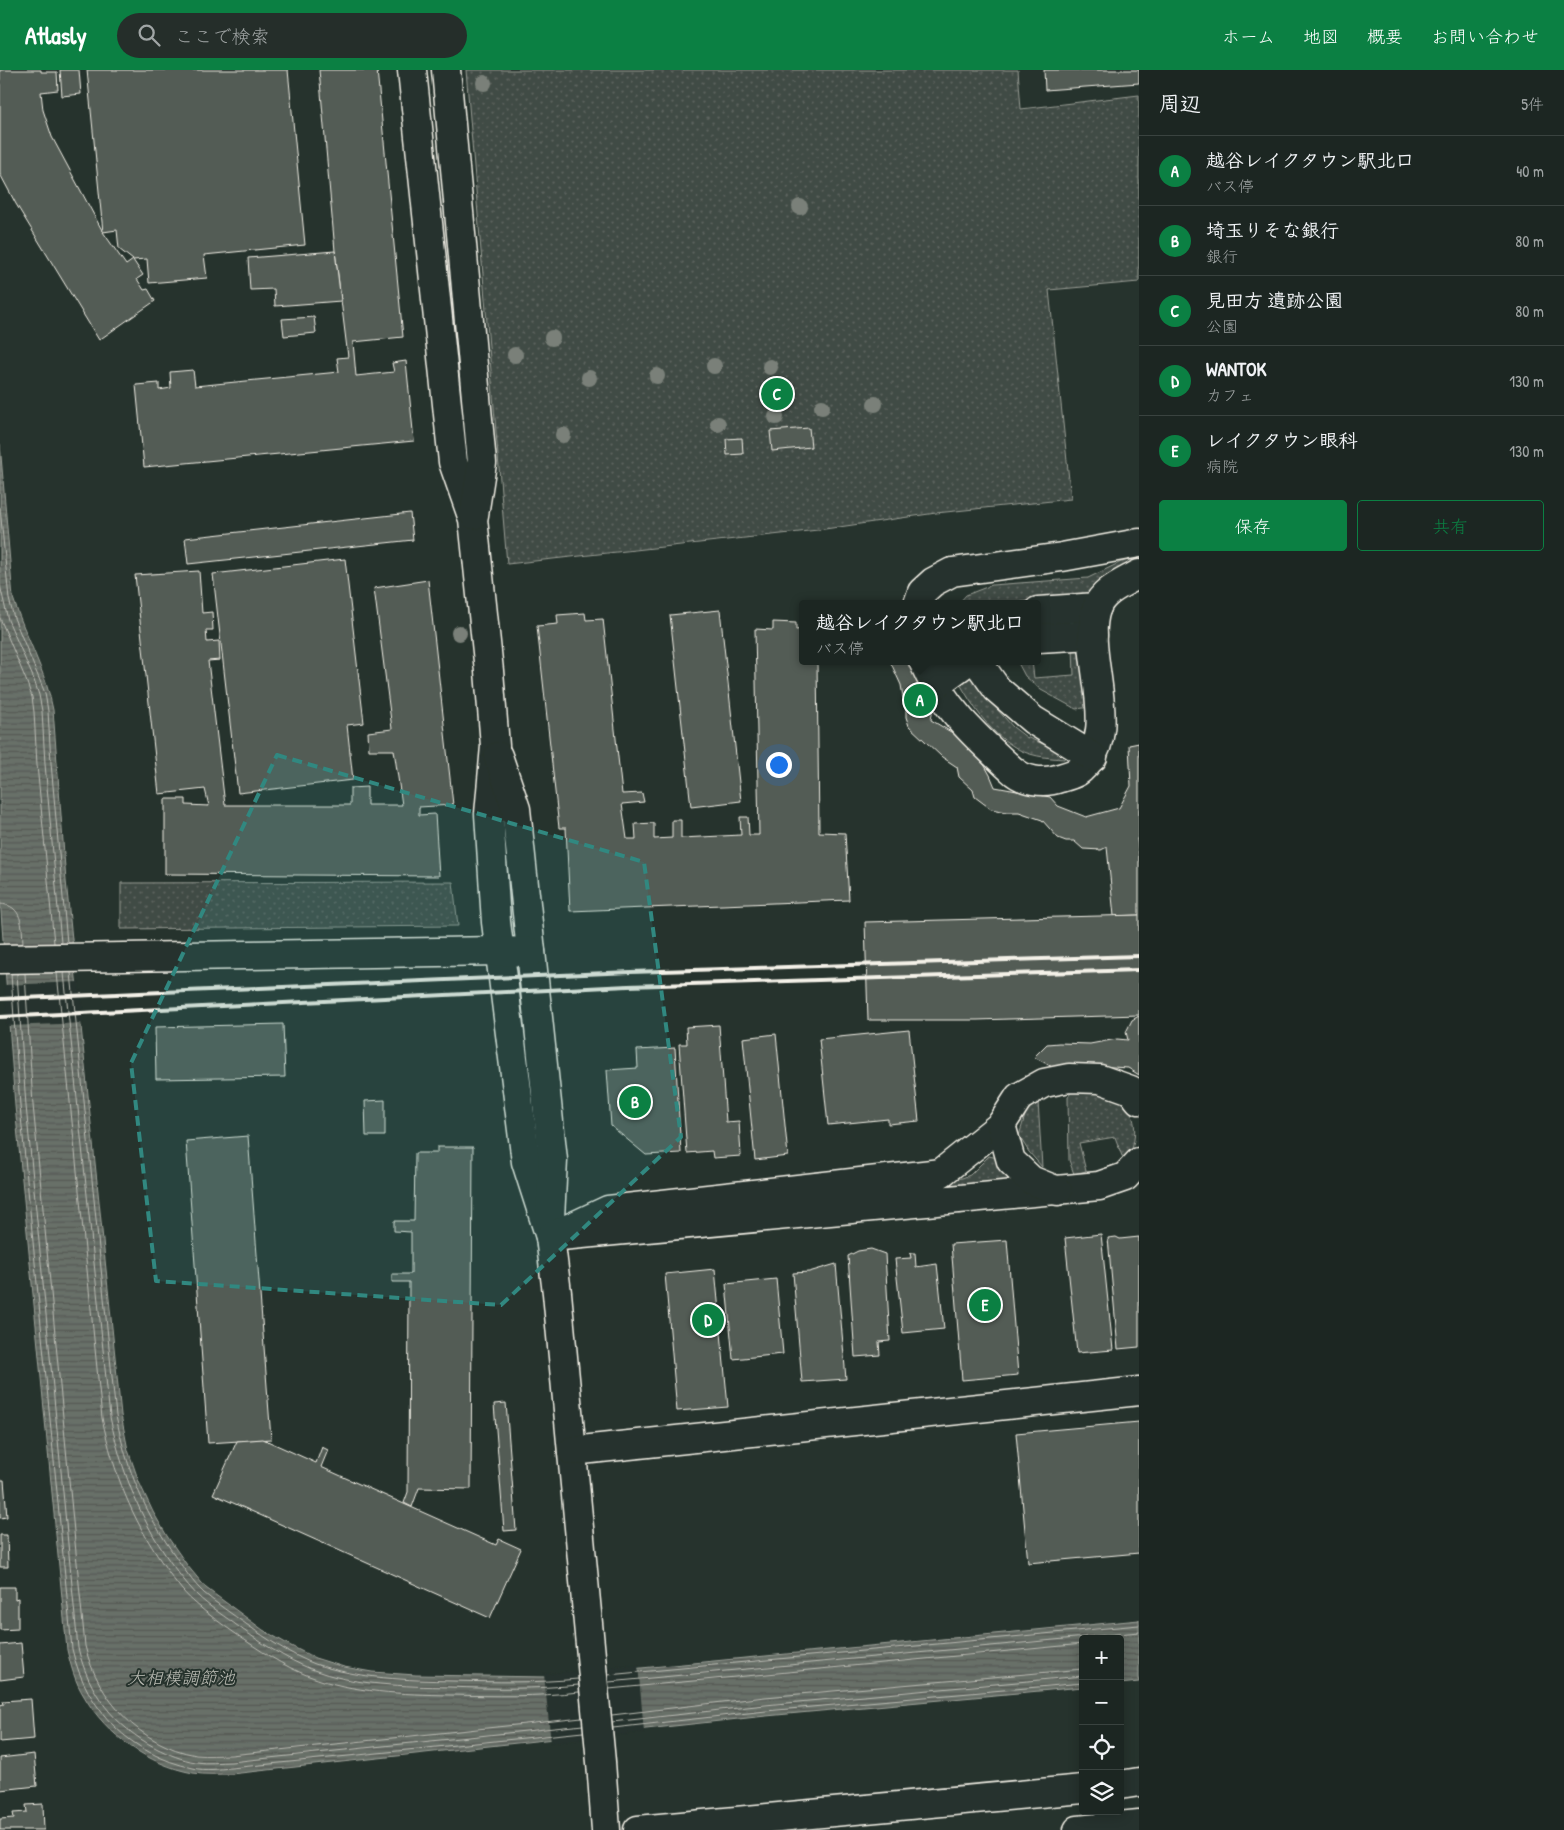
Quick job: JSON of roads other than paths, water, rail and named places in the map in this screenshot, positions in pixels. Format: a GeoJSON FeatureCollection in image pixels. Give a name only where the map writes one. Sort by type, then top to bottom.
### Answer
{"type":"FeatureCollection","features":[{"type":"Feature","properties":{"kind":"street"},"geometry":{"type":"LineString","coordinates":[[412,70],[454,462],[473,519],[495,746],[488,814],[496,922],[526,1162],[550,1237]]}},
{"type":"Feature","properties":{"kind":"street"},"geometry":{"type":"LineString","coordinates":[[446,70],[482,463],[473,519]]}},
{"type":"Feature","properties":{"kind":"street"},"geometry":{"type":"LineString","coordinates":[[919,600],[922,592],[933,582],[952,572],[1062,558],[1139,543]]}},
{"type":"Feature","properties":{"kind":"street"},"geometry":{"type":"LineString","coordinates":[[955,665],[929,673],[977,737],[1016,774],[1033,781],[1055,780],[1079,771],[1093,757],[1101,716],[1093,635],[1097,607],[1108,592],[1139,574]]}},
{"type":"Feature","properties":{"kind":"street"},"geometry":{"type":"LineString","coordinates":[[1041,611],[1097,607]]}},
{"type":"Feature","properties":{"kind":"street"},"geometry":{"type":"LineString","coordinates":[[1041,638],[1093,635]]}},
{"type":"Feature","properties":{"kind":"street"},"geometry":{"type":"LineString","coordinates":[[980,665],[997,689],[1033,720],[1093,757]]}},
{"type":"Feature","properties":{"kind":"street"},"geometry":{"type":"LineString","coordinates":[[495,746],[516,809],[553,1160],[550,1237],[558,1302],[606,1830]]}},
{"type":"Feature","properties":{"kind":"street"},"geometry":{"type":"LineString","coordinates":[[0,959],[102,956],[531,952]]}},
{"type":"Feature","properties":{"kind":"street"},"geometry":{"type":"LineString","coordinates":[[550,1237],[608,1210],[941,1173],[1001,1125],[1019,1097],[1044,1083],[1069,1078],[1100,1079],[1131,1090],[1139,1100]]}},
{"type":"Feature","properties":{"kind":"street"},"geometry":{"type":"LineString","coordinates":[[1001,1125],[1010,1161],[1031,1180],[1059,1191]]}},
{"type":"Feature","properties":{"kind":"street"},"geometry":{"type":"LineString","coordinates":[[550,1237],[1099,1186],[1126,1177],[1139,1162]]}},
{"type":"Feature","properties":{"kind":"street"},"geometry":{"type":"LineString","coordinates":[[572,1451],[1139,1391]]}},
{"type":"Feature","properties":{"kind":"street"},"geometry":{"type":"LineString","coordinates":[[1124,1784],[1139,1782]]}},
{"type":"Feature","properties":{"kind":"street"},"geometry":{"type":"LineString","coordinates":[[638,1830],[1079,1789]]}},
{"type":"Feature","properties":{"kind":"street"},"geometry":{"type":"LineString","coordinates":[[1078,1830],[1139,1824]]}},
{"type":"Feature","properties":{"kind":"water","name":"大相模調節池"},"geometry":{"type":"Polygon","coordinates":[[[0,444],[13,598],[45,681],[53,710],[66,881],[121,1415],[128,1450],[139,1482],[153,1512],[187,1565],[206,1588],[263,1630],[291,1646],[315,1658],[344,1667],[372,1672],[416,1675],[548,1677],[1139,1620],[1139,1682],[1124,1684],[1124,1635],[1079,1635],[1079,1687],[766,1716],[231,1774],[193,1773],[177,1769],[160,1763],[130,1746],[104,1723],[93,1710],[81,1691],[67,1650],[15,1106],[0,898],[0,444]]]}},
{"type":"Feature","properties":{"kind":"railway"},"geometry":{"type":"LineString","coordinates":[[0,999],[631,972],[1139,956]]}},
{"type":"Feature","properties":{"kind":"railway"},"geometry":{"type":"LineString","coordinates":[[0,1017],[628,986],[1139,970]]}},
{"type":"Feature","properties":{"kind":"place","name":"見田方 遺跡公園"},"geometry":{"type":"Point","coordinates":[777,394]}},
{"type":"Feature","properties":{"kind":"place","name":"越谷レイクタウン駅北口"},"geometry":{"type":"Point","coordinates":[920,700]}},
{"type":"Feature","properties":{"kind":"place","name":"埼玉りそな銀行"},"geometry":{"type":"Point","coordinates":[635,1102]}},
{"type":"Feature","properties":{"kind":"place","name":"レイクタウン眼科"},"geometry":{"type":"Point","coordinates":[985,1305]}},
{"type":"Feature","properties":{"kind":"place","name":"WANTOK"},"geometry":{"type":"Point","coordinates":[708,1320]}}]}
